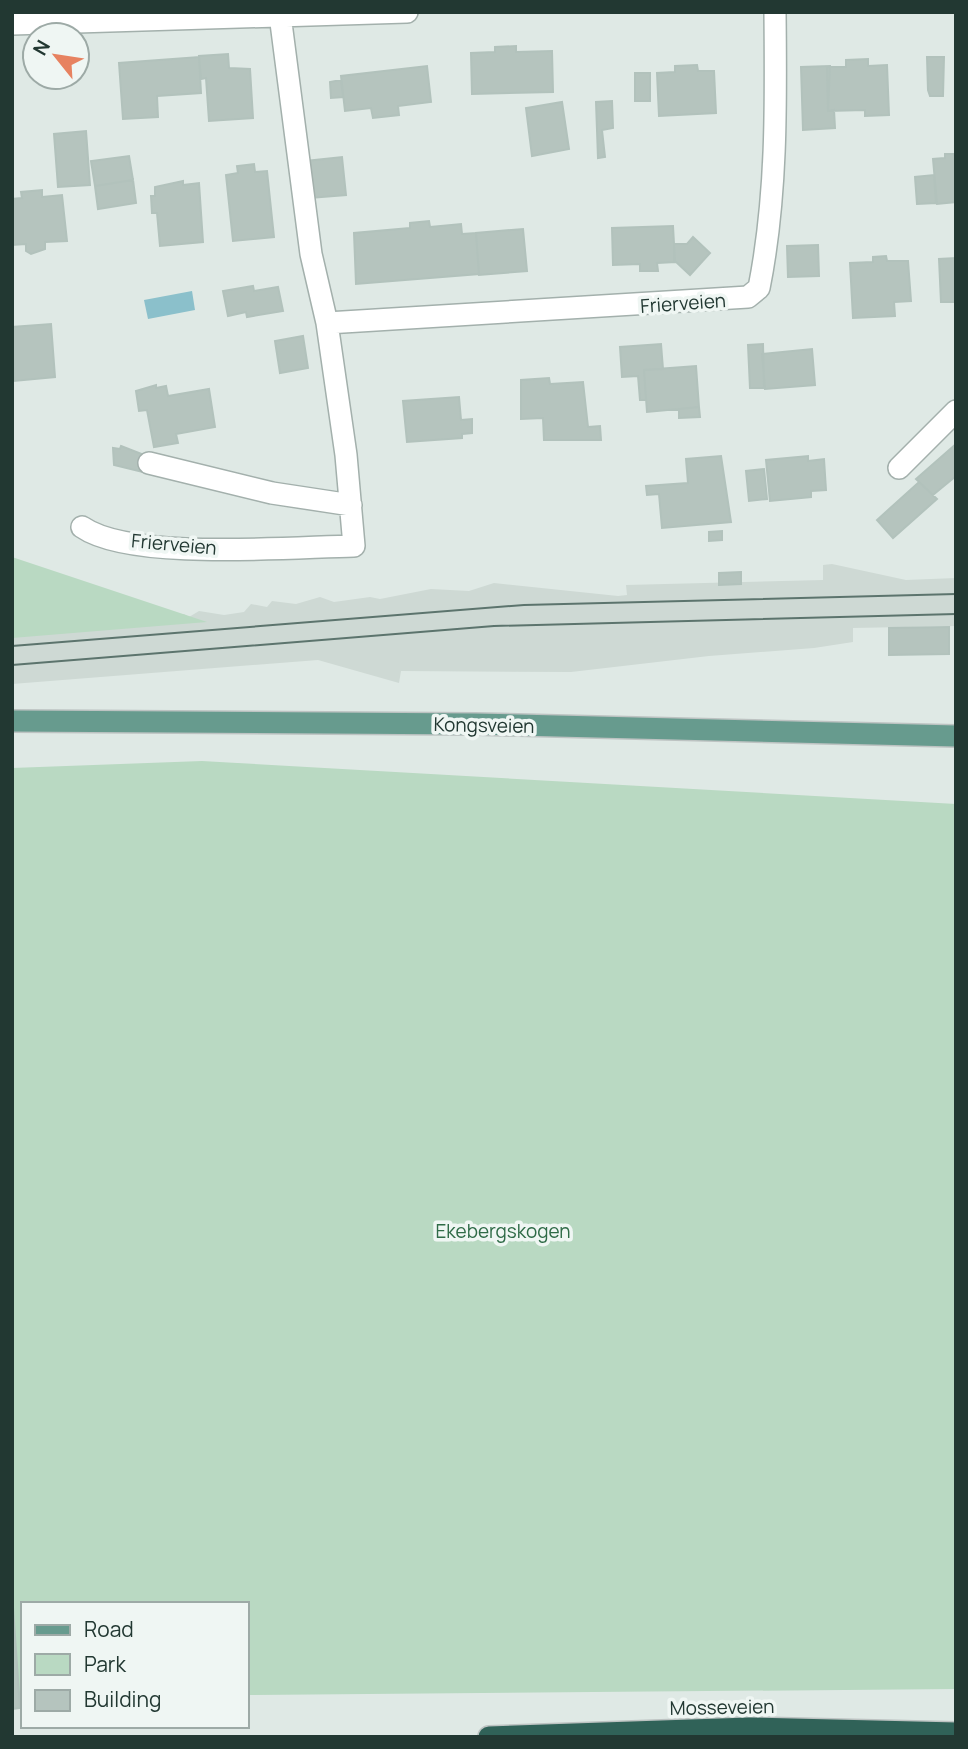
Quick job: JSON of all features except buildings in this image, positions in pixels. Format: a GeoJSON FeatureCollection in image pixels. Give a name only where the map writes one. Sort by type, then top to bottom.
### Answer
{"type":"FeatureCollection","features":[{"type":"Feature","properties":{"kind":"highway","name":"Mosseveien"},"geometry":{"type":"LineString","coordinates":[[489,1737],[749,1728],[956,1733]]}},
{"type":"Feature","properties":{"kind":"main road","name":"Kongsveien"},"geometry":{"type":"LineString","coordinates":[[12,721],[488,724],[956,736]]}},
{"type":"Feature","properties":{"kind":"street"},"geometry":{"type":"LineString","coordinates":[[12,24],[407,12]]}},
{"type":"Feature","properties":{"kind":"street","name":"Frierveien"},"geometry":{"type":"LineString","coordinates":[[327,323],[748,297],[759,288],[770,203],[775,139],[775,12]]}},
{"type":"Feature","properties":{"kind":"street","name":"Frierveien"},"geometry":{"type":"LineString","coordinates":[[82,527],[92,533],[132,542],[178,548],[354,546],[327,323],[309,241],[280,15]]}},
{"type":"Feature","properties":{"kind":"street"},"geometry":{"type":"LineString","coordinates":[[899,468],[956,411]]}},
{"type":"Feature","properties":{"kind":"street"},"geometry":{"type":"LineString","coordinates":[[149,463],[272,494],[351,505]]}},
{"type":"Feature","properties":{"kind":"shaded area"},"geometry":{"type":"Polygon","coordinates":[[[832,564],[906,580],[956,578],[956,626],[853,628],[853,642],[571,672],[401,671],[399,683],[318,660],[12,684],[12,634],[184,614],[189,617],[199,611],[224,615],[244,612],[251,604],[267,607],[272,601],[296,604],[320,597],[334,602],[370,597],[380,599],[431,589],[469,591],[494,583],[618,596],[627,595],[626,585],[823,580],[823,565],[832,564]]]}},
{"type":"Feature","properties":{"kind":"green space"},"geometry":{"type":"Polygon","coordinates":[[[12,557],[207,622],[12,638],[12,557]]]}},
{"type":"Feature","properties":{"kind":"green space","name":"Ekebergskogen"},"geometry":{"type":"Polygon","coordinates":[[[202,761],[956,804],[956,1689],[248,1695],[248,1602],[21,1602],[21,1696],[12,1696],[12,768],[202,761]]]}},
{"type":"Feature","properties":{"kind":"water"},"geometry":{"type":"Polygon","coordinates":[[[192,291],[195,310],[148,319],[144,300],[192,291]]]}},
{"type":"Feature","properties":{"kind":"tram line"},"geometry":{"type":"LineString","coordinates":[[12,646],[524,605],[956,594]]}},
{"type":"Feature","properties":{"kind":"tram line"},"geometry":{"type":"LineString","coordinates":[[12,665],[494,626],[956,614]]}}]}
